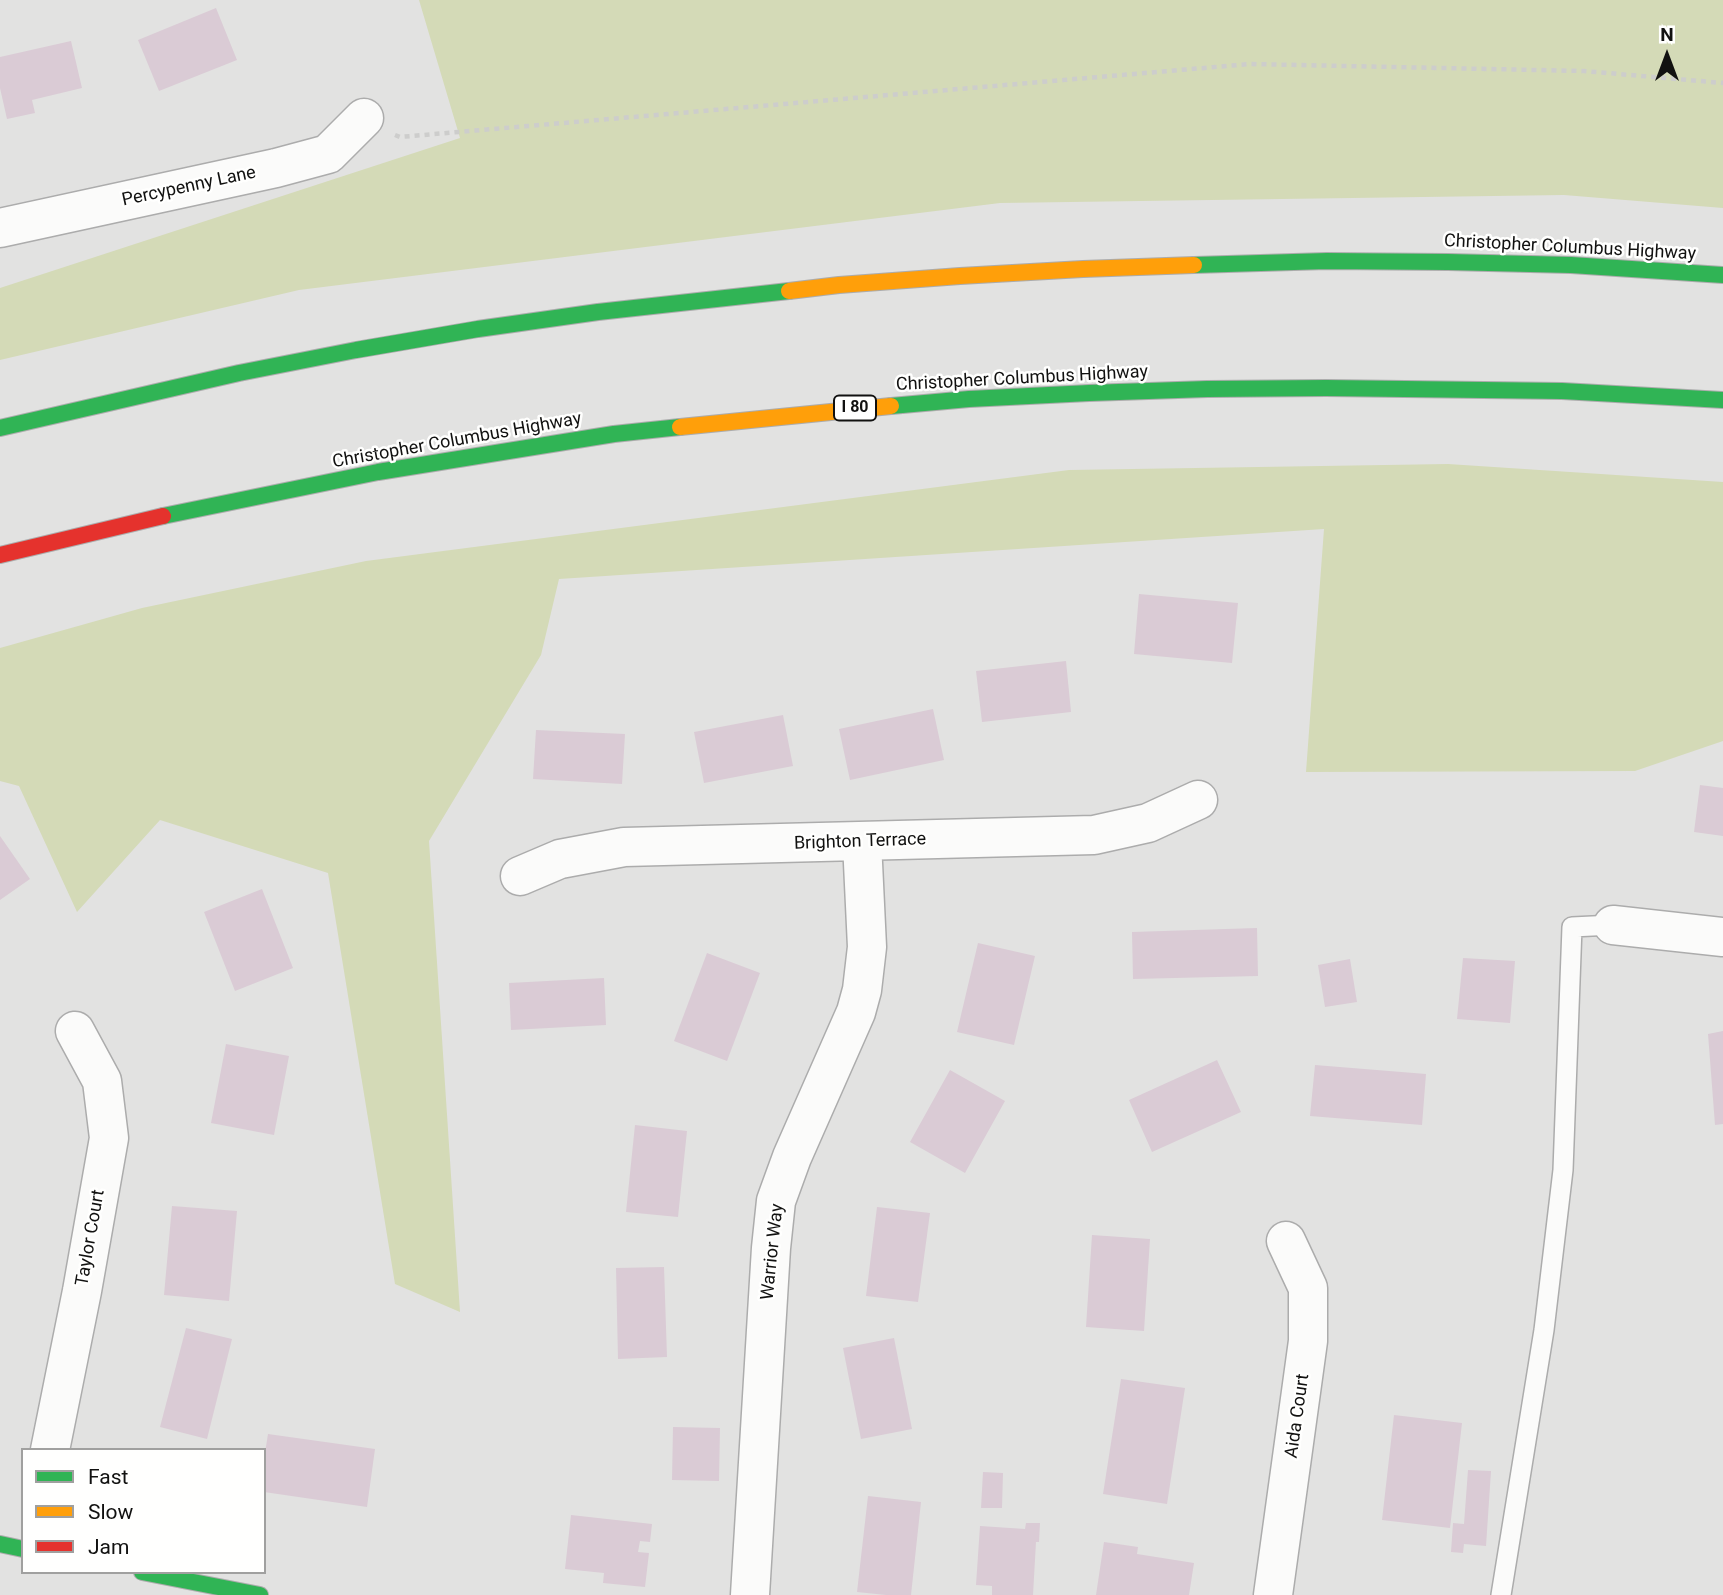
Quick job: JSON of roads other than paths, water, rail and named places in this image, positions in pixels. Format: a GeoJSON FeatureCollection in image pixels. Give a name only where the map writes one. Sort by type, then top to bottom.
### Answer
{"type":"FeatureCollection","features":[{"type":"Feature","properties":{"kind":"main road","name":"Christopher Columbus Highway"},"geometry":{"type":"LineString","coordinates":[[0,428],[239,373],[451,334],[598,312],[839,285],[1097,268],[1327,261],[1571,265],[1723,275]]}},
{"type":"Feature","properties":{"kind":"main road","name":"Christopher Columbus Highway"},"geometry":{"type":"LineString","coordinates":[[0,555],[144,520],[378,472],[614,434],[850,409],[969,399],[1207,389],[1562,391],[1723,400]]}},
{"type":"Feature","properties":{"kind":"main road"},"geometry":{"type":"LineString","coordinates":[[0,1544],[21,1549]]}},
{"type":"Feature","properties":{"kind":"main road"},"geometry":{"type":"LineString","coordinates":[[152,1574],[260,1595]]}},
{"type":"Feature","properties":{"kind":"street","name":"Percypenny Lane"},"geometry":{"type":"LineString","coordinates":[[0,228],[276,168],[328,154],[364,118]]}},
{"type":"Feature","properties":{"kind":"street","name":"Brighton Terrace"},"geometry":{"type":"LineString","coordinates":[[520,876],[560,859],[624,847],[1094,835],[1148,823],[1198,800]]}},
{"type":"Feature","properties":{"kind":"street","name":"Warrior Way"},"geometry":{"type":"LineString","coordinates":[[750,1595],[776,1201],[792,1157],[856,1012],[862,990],[867,947],[862,842]]}},
{"type":"Feature","properties":{"kind":"street"},"geometry":{"type":"LineString","coordinates":[[1614,925],[1723,937]]}},
{"type":"Feature","properties":{"kind":"street","name":"Taylor Court"},"geometry":{"type":"LineString","coordinates":[[50,1448],[109,1138],[102,1081],[75,1031]]}},
{"type":"Feature","properties":{"kind":"street","name":"Aida Court"},"geometry":{"type":"LineString","coordinates":[[1273,1595],[1308,1340],[1308,1288],[1286,1241]]}},
{"type":"Feature","properties":{"kind":"lane"},"geometry":{"type":"LineString","coordinates":[[1501,1595],[1544,1330],[1563,1170],[1572,927],[1614,925]]}}]}
